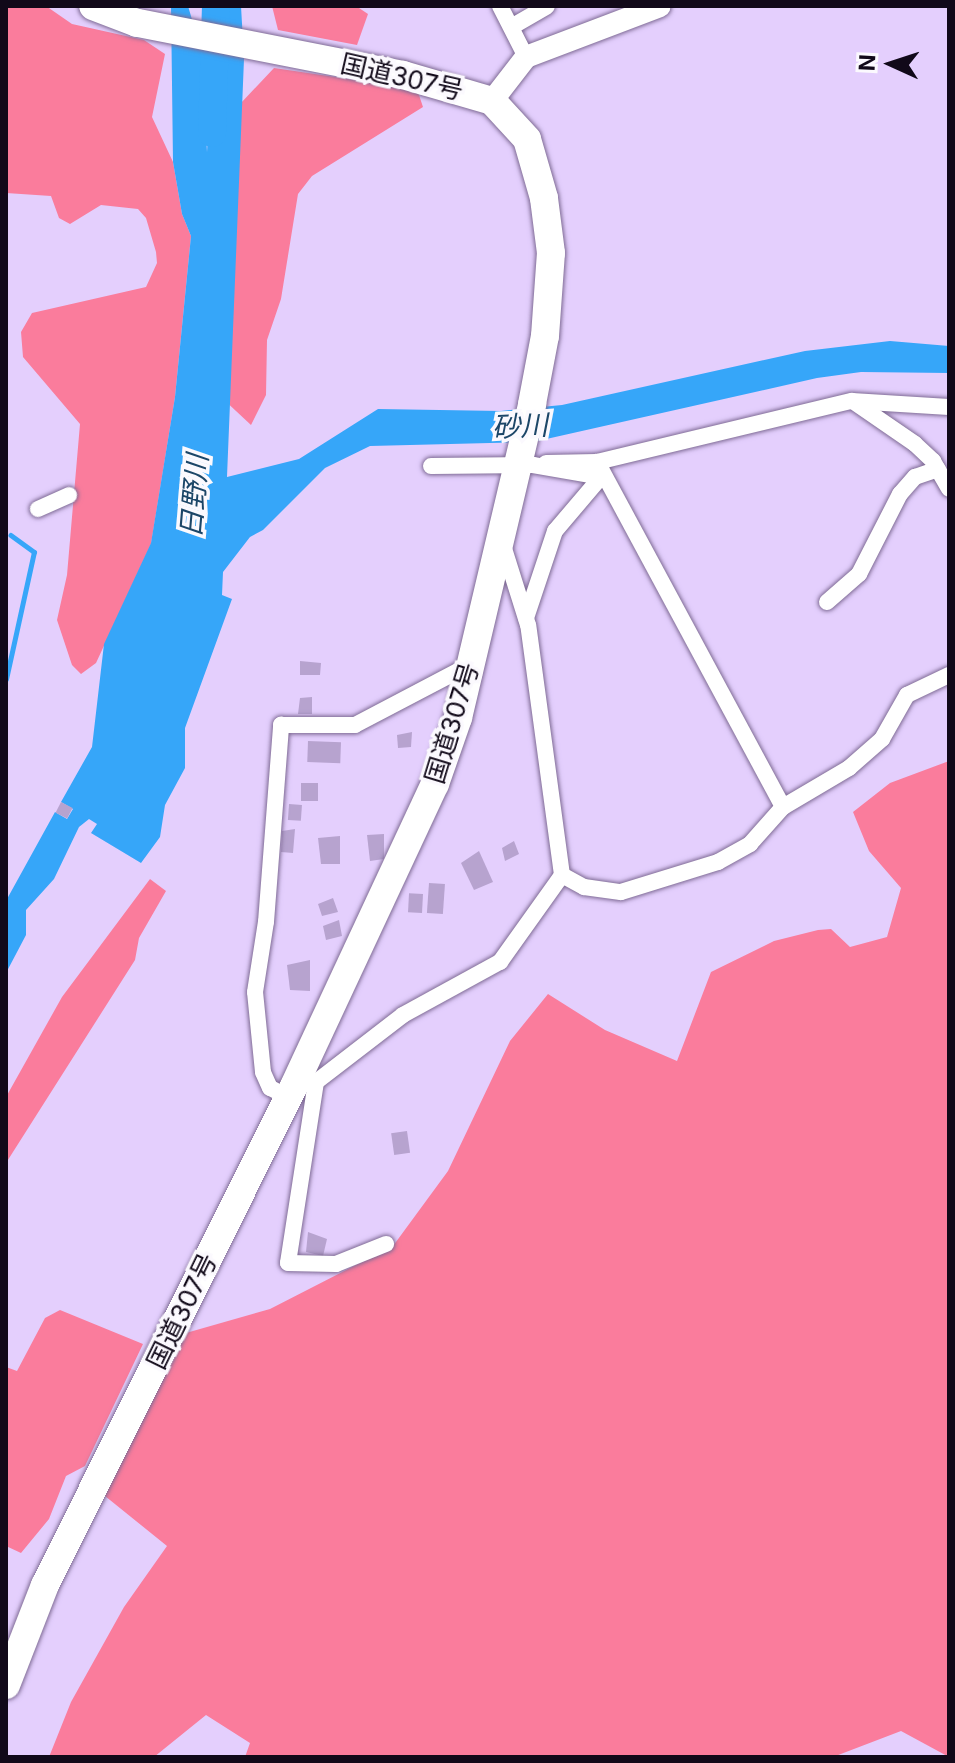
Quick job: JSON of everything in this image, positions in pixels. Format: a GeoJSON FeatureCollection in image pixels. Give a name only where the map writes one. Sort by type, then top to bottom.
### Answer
{"type":"FeatureCollection","features":[{"type":"Feature","properties":{"kind":"highway","name":"国道307号"},"geometry":{"type":"LineString","coordinates":[[6,1685],[45,1585],[301,1085],[435,784],[471,664],[523,460],[545,336],[551,253],[544,198],[527,139],[492,101],[403,75],[137,23],[93,6]]}},
{"type":"Feature","properties":{"kind":"main road"},"geometry":{"type":"LineString","coordinates":[[492,101],[526,57],[660,6]]}},
{"type":"Feature","properties":{"kind":"street"},"geometry":{"type":"LineString","coordinates":[[500,6],[513,26],[526,57]]}},
{"type":"Feature","properties":{"kind":"street"},"geometry":{"type":"LineString","coordinates":[[513,26],[547,6]]}},
{"type":"Feature","properties":{"kind":"street"},"geometry":{"type":"LineString","coordinates":[[852,401],[915,444],[938,469],[949,489]]}},
{"type":"Feature","properties":{"kind":"street"},"geometry":{"type":"LineString","coordinates":[[431,466],[523,460],[599,470],[852,401],[949,407]]}},
{"type":"Feature","properties":{"kind":"street"},"geometry":{"type":"LineString","coordinates":[[827,602],[859,574],[900,494],[915,477],[938,469]]}},
{"type":"Feature","properties":{"kind":"street"},"geometry":{"type":"LineString","coordinates":[[526,618],[555,531],[599,470]]}},
{"type":"Feature","properties":{"kind":"street"},"geometry":{"type":"LineString","coordinates":[[599,470],[783,807]]}},
{"type":"Feature","properties":{"kind":"street"},"geometry":{"type":"LineString","coordinates":[[38,509],[69,495]]}},
{"type":"Feature","properties":{"kind":"street"},"geometry":{"type":"LineString","coordinates":[[471,664],[355,725],[281,725],[255,992],[263,1072],[270,1088],[301,1085],[403,1015],[500,962],[562,875],[526,618],[501,537]]}},
{"type":"Feature","properties":{"kind":"street"},"geometry":{"type":"LineString","coordinates":[[562,875],[584,887],[621,892],[667,880],[750,844],[783,807],[849,768],[882,739],[907,695],[949,675]]}},
{"type":"Feature","properties":{"kind":"street"},"geometry":{"type":"LineString","coordinates":[[301,1085],[288,1263],[336,1264],[386,1244]]}},
{"type":"Feature","properties":{"kind":"shaded area"},"geometry":{"type":"Polygon","coordinates":[[[6,6],[46,6],[72,24],[144,40],[165,54],[152,117],[173,162],[182,214],[191,236],[175,397],[151,544],[96,663],[81,674],[72,665],[57,620],[67,575],[80,424],[23,357],[21,332],[32,313],[146,287],[157,263],[156,252],[146,218],[138,209],[101,205],[70,224],[59,218],[51,196],[6,193],[6,6]]]}},
{"type":"Feature","properties":{"kind":"shaded area"},"geometry":{"type":"Polygon","coordinates":[[[272,6],[356,6],[368,14],[357,45],[278,30],[272,6]]]}},
{"type":"Feature","properties":{"kind":"shaded area"},"geometry":{"type":"Polygon","coordinates":[[[274,68],[417,89],[423,107],[312,176],[298,194],[281,299],[267,340],[266,395],[251,425],[221,397],[224,121],[274,68]]]}},
{"type":"Feature","properties":{"kind":"shaded area"},"geometry":{"type":"Polygon","coordinates":[[[949,761],[949,1757],[901,1731],[833,1757],[245,1757],[250,1743],[206,1715],[154,1757],[49,1757],[71,1702],[124,1607],[167,1546],[105,1496],[179,1335],[270,1309],[393,1246],[448,1171],[510,1041],[548,994],[605,1030],[677,1061],[711,972],[774,941],[818,930],[831,929],[850,947],[887,937],[901,888],[869,851],[853,812],[890,783],[949,761]]]}},
{"type":"Feature","properties":{"kind":"shaded area"},"geometry":{"type":"Polygon","coordinates":[[[150,879],[166,891],[139,938],[135,960],[6,1163],[6,1097],[62,997],[150,879]]]}},
{"type":"Feature","properties":{"kind":"shaded area"},"geometry":{"type":"Polygon","coordinates":[[[60,1310],[143,1344],[85,1466],[66,1476],[49,1519],[21,1553],[6,1546],[6,1367],[17,1371],[45,1318],[60,1310]]]}},
{"type":"Feature","properties":{"kind":"water","name":"砂川"},"geometry":{"type":"Polygon","coordinates":[[[171,6],[188,6],[201,50],[207,152],[216,6],[241,6],[244,59],[227,477],[299,459],[378,409],[501,411],[562,405],[805,351],[890,341],[949,346],[949,373],[861,372],[817,378],[533,442],[370,446],[325,468],[263,530],[250,537],[223,572],[222,595],[232,599],[185,728],[185,768],[165,805],[160,837],[141,863],[91,833],[97,824],[89,819],[79,827],[54,879],[26,910],[26,935],[6,973],[7,899],[55,812],[67,819],[73,809],[61,802],[92,747],[104,644],[151,543],[175,397],[191,236],[182,214],[173,162],[171,6]]]}},
{"type":"Feature","properties":{"kind":"building"},"geometry":{"type":"Polygon","coordinates":[[[300,661],[321,663],[320,675],[300,675],[300,661]]]}},
{"type":"Feature","properties":{"kind":"building"},"geometry":{"type":"Polygon","coordinates":[[[312,697],[312,714],[298,714],[300,698],[312,697]]]}},
{"type":"Feature","properties":{"kind":"building"},"geometry":{"type":"Polygon","coordinates":[[[412,732],[411,747],[398,748],[397,735],[412,732]]]}},
{"type":"Feature","properties":{"kind":"building"},"geometry":{"type":"Polygon","coordinates":[[[308,741],[341,742],[340,763],[307,762],[308,741]]]}},
{"type":"Feature","properties":{"kind":"building"},"geometry":{"type":"Polygon","coordinates":[[[301,783],[318,783],[318,801],[301,801],[301,783]]]}},
{"type":"Feature","properties":{"kind":"building"},"geometry":{"type":"Polygon","coordinates":[[[61,802],[73,808],[67,819],[56,813],[61,802]]]}},
{"type":"Feature","properties":{"kind":"building"},"geometry":{"type":"Polygon","coordinates":[[[289,804],[302,805],[301,821],[288,820],[289,804]]]}},
{"type":"Feature","properties":{"kind":"building"},"geometry":{"type":"Polygon","coordinates":[[[295,829],[293,853],[281,852],[282,831],[295,829]]]}},
{"type":"Feature","properties":{"kind":"building"},"geometry":{"type":"Polygon","coordinates":[[[384,834],[384,859],[370,861],[367,835],[384,834]]]}},
{"type":"Feature","properties":{"kind":"building"},"geometry":{"type":"Polygon","coordinates":[[[340,836],[340,864],[321,864],[318,838],[340,836]]]}},
{"type":"Feature","properties":{"kind":"building"},"geometry":{"type":"Polygon","coordinates":[[[514,841],[519,854],[505,861],[502,848],[514,841]]]}},
{"type":"Feature","properties":{"kind":"building"},"geometry":{"type":"Polygon","coordinates":[[[479,851],[493,882],[474,890],[461,863],[479,851]]]}},
{"type":"Feature","properties":{"kind":"building"},"geometry":{"type":"Polygon","coordinates":[[[429,883],[445,884],[443,914],[427,913],[429,883]]]}},
{"type":"Feature","properties":{"kind":"building"},"geometry":{"type":"Polygon","coordinates":[[[409,893],[423,894],[422,913],[408,912],[409,893]]]}},
{"type":"Feature","properties":{"kind":"building"},"geometry":{"type":"Polygon","coordinates":[[[333,898],[338,912],[322,916],[318,904],[333,898]]]}},
{"type":"Feature","properties":{"kind":"building"},"geometry":{"type":"Polygon","coordinates":[[[339,920],[342,936],[326,940],[323,926],[339,920]]]}},
{"type":"Feature","properties":{"kind":"building"},"geometry":{"type":"Polygon","coordinates":[[[310,960],[310,991],[290,990],[287,965],[310,960]]]}},
{"type":"Feature","properties":{"kind":"building"},"geometry":{"type":"Polygon","coordinates":[[[407,1131],[410,1153],[394,1155],[391,1133],[407,1131]]]}},
{"type":"Feature","properties":{"kind":"building"},"geometry":{"type":"Polygon","coordinates":[[[308,1232],[327,1239],[323,1256],[306,1252],[308,1232]]]}},
{"type":"Feature","properties":{"kind":"waterway","name":"日野川"},"geometry":{"type":"LineString","coordinates":[[212,133],[216,6]]}},
{"type":"Feature","properties":{"kind":"waterway"},"geometry":{"type":"LineString","coordinates":[[6,679],[34,552],[11,535]]}}]}
